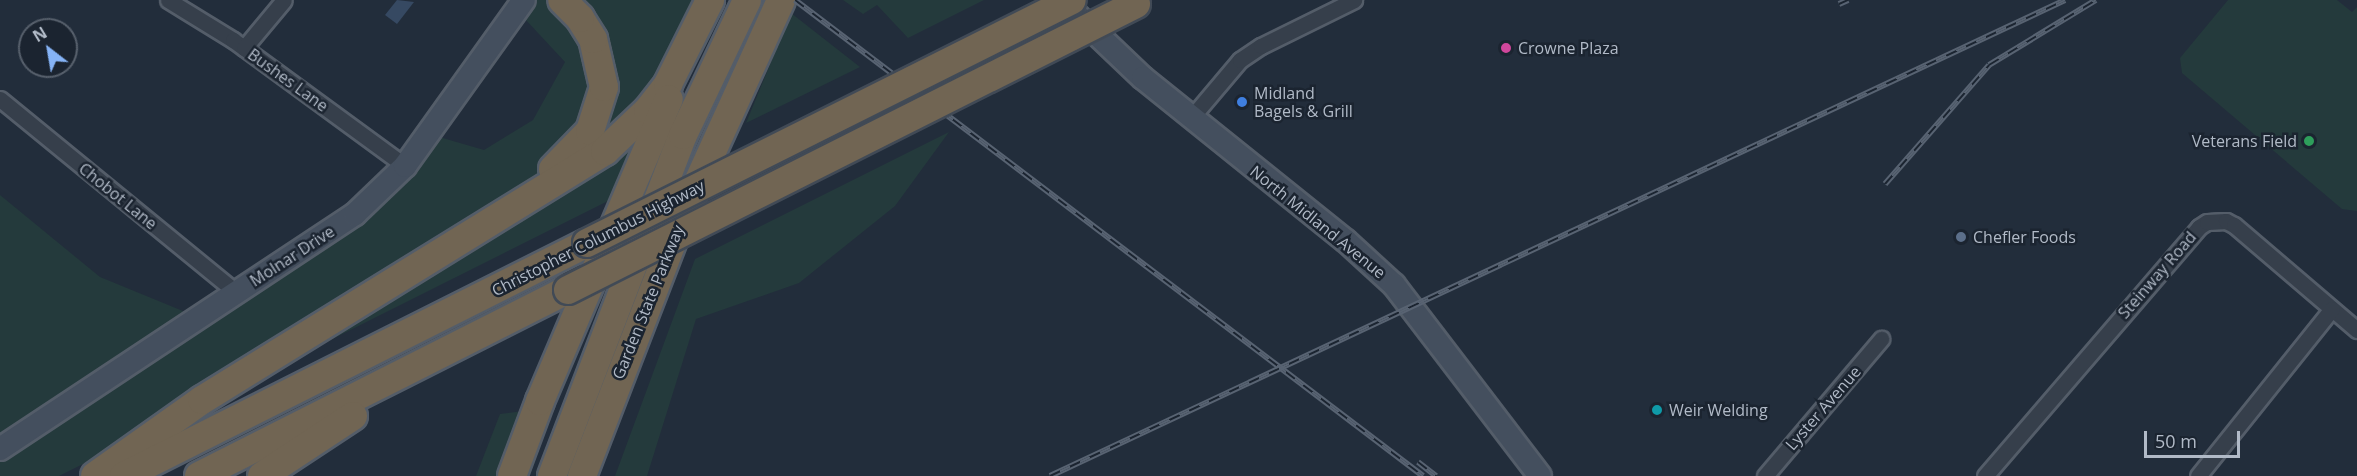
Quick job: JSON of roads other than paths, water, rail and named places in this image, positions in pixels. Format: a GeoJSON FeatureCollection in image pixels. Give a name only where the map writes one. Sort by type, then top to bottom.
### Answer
{"type":"FeatureCollection","features":[{"type":"Feature","properties":{"kind":"highway"},"geometry":{"type":"LineString","coordinates":[[94,476],[154,432],[529,188],[571,154],[590,131],[604,87],[601,63],[580,18],[562,0]]}},
{"type":"Feature","properties":{"kind":"highway"},"geometry":{"type":"LineString","coordinates":[[304,335],[612,144],[648,110],[668,84],[711,0]]}},
{"type":"Feature","properties":{"kind":"highway"},"geometry":{"type":"LineString","coordinates":[[512,476],[561,351],[711,0]]}},
{"type":"Feature","properties":{"kind":"highway","name":"Garden State Parkway"},"geometry":{"type":"LineString","coordinates":[[552,476],[682,135],[747,0]]}},
{"type":"Feature","properties":{"kind":"highway","name":"Garden State Parkway"},"geometry":{"type":"LineString","coordinates":[[582,476],[679,224],[781,0]]}},
{"type":"Feature","properties":{"kind":"highway","name":"Christopher Columbus Highway"},"geometry":{"type":"LineString","coordinates":[[124,476],[1072,0]]}},
{"type":"Feature","properties":{"kind":"highway","name":"Christopher Columbus Highway"},"geometry":{"type":"LineString","coordinates":[[199,476],[1140,2]]}},
{"type":"Feature","properties":{"kind":"highway"},"geometry":{"type":"LineString","coordinates":[[262,476],[460,345]]}},
{"type":"Feature","properties":{"kind":"street","name":"Bushes Lane"},"geometry":{"type":"LineString","coordinates":[[168,0],[244,48],[405,166]]}},
{"type":"Feature","properties":{"kind":"street"},"geometry":{"type":"LineString","coordinates":[[244,48],[284,0]]}},
{"type":"Feature","properties":{"kind":"street","name":"Molnar Drive"},"geometry":{"type":"LineString","coordinates":[[0,450],[355,214],[405,166],[524,0]]}},
{"type":"Feature","properties":{"kind":"street","name":"North Midland Avenue"},"geometry":{"type":"LineString","coordinates":[[1061,0],[1191,118],[1346,241],[1394,285],[1540,476]]}},
{"type":"Feature","properties":{"kind":"street"},"geometry":{"type":"LineString","coordinates":[[1191,118],[1240,60],[1354,0]]}},
{"type":"Feature","properties":{"kind":"street","name":"Chobot Lane"},"geometry":{"type":"LineString","coordinates":[[0,99],[237,293]]}},
{"type":"Feature","properties":{"kind":"street","name":"Steinway Road"},"geometry":{"type":"LineString","coordinates":[[1985,476],[2207,222],[2234,225],[2357,330]]}},
{"type":"Feature","properties":{"kind":"street"},"geometry":{"type":"LineString","coordinates":[[2198,476],[2332,309]]}},
{"type":"Feature","properties":{"kind":"street","name":"Lyster Avenue"},"geometry":{"type":"LineString","coordinates":[[1765,476],[1881,339]]}},
{"type":"Feature","properties":{"kind":"water"},"geometry":{"type":"Polygon","coordinates":[[[397,0],[414,2],[397,24],[385,15],[397,0]]]}},
{"type":"Feature","properties":{"kind":"railway"},"geometry":{"type":"LineString","coordinates":[[795,0],[1423,476]]}},
{"type":"Feature","properties":{"kind":"railway"},"geometry":{"type":"LineString","coordinates":[[1839,4],[1848,0]]}},
{"type":"Feature","properties":{"kind":"railway"},"geometry":{"type":"LineString","coordinates":[[1050,476],[2065,0]]}},
{"type":"Feature","properties":{"kind":"railway"},"geometry":{"type":"LineString","coordinates":[[1885,184],[1989,65],[2096,0]]}},
{"type":"Feature","properties":{"kind":"railway"},"geometry":{"type":"LineString","coordinates":[[1418,462],[1436,476]]}},
{"type":"Feature","properties":{"kind":"place","name":"Crowne Plaza"},"geometry":{"type":"Point","coordinates":[1506,48]}},
{"type":"Feature","properties":{"kind":"place","name":"Midland Bagels & Grill"},"geometry":{"type":"Point","coordinates":[1242,102]}},
{"type":"Feature","properties":{"kind":"place","name":"Veterans Field"},"geometry":{"type":"Point","coordinates":[2309,141]}},
{"type":"Feature","properties":{"kind":"place","name":"Chefler Foods"},"geometry":{"type":"Point","coordinates":[1961,237]}},
{"type":"Feature","properties":{"kind":"place","name":"Weir Welding"},"geometry":{"type":"Point","coordinates":[1657,410]}}]}
